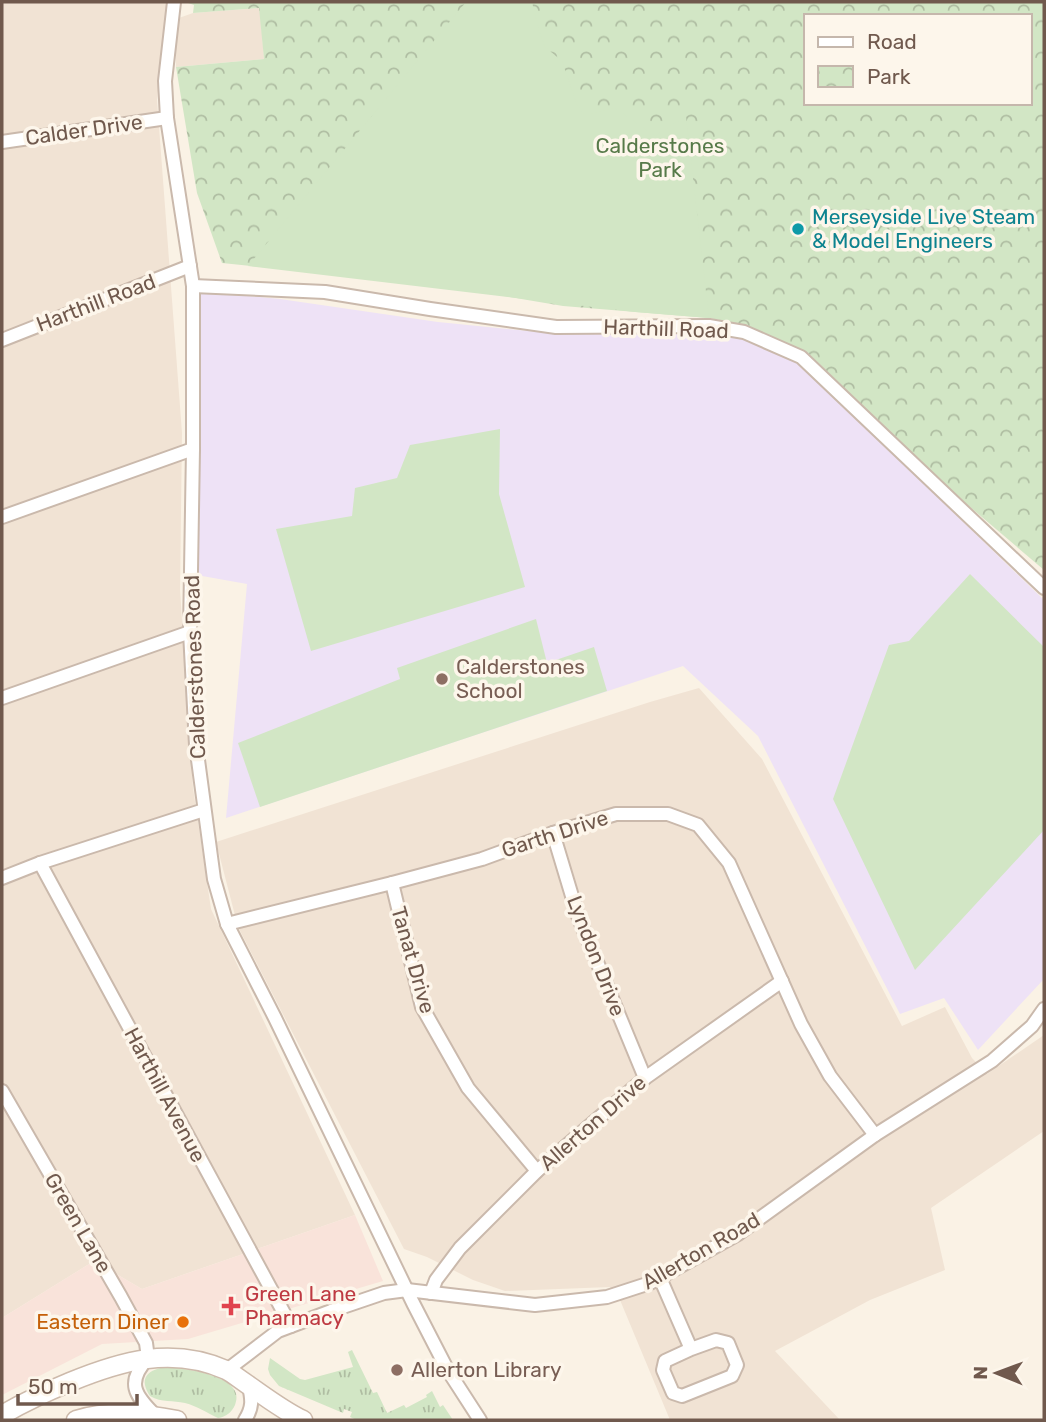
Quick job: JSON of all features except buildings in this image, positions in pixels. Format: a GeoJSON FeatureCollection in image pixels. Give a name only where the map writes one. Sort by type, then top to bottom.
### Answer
{"type":"FeatureCollection","features":[{"type":"Feature","properties":{"kind":"main road"},"geometry":{"type":"LineString","coordinates":[[2,1415],[31,1398],[104,1368],[148,1358],[175,1357],[227,1370],[288,1413],[303,1420]]}},
{"type":"Feature","properties":{"kind":"main road"},"geometry":{"type":"LineString","coordinates":[[86,1419],[120,1413],[177,1420]]}},
{"type":"Feature","properties":{"kind":"street","name":"Calderstones Road"},"geometry":{"type":"LineString","coordinates":[[174,2],[165,81],[167,118],[193,286],[190,632],[196,745],[214,878],[227,924],[447,1369],[480,1420]]}},
{"type":"Feature","properties":{"kind":"street","name":"Calder Drive"},"geometry":{"type":"LineString","coordinates":[[2,142],[167,118]]}},
{"type":"Feature","properties":{"kind":"street","name":"Harthill Road"},"geometry":{"type":"LineString","coordinates":[[2,340],[190,266]]}},
{"type":"Feature","properties":{"kind":"street","name":"Harthill Road"},"geometry":{"type":"LineString","coordinates":[[193,286],[325,292],[556,327],[709,326],[744,332],[801,357],[1044,588]]}},
{"type":"Feature","properties":{"kind":"street"},"geometry":{"type":"LineString","coordinates":[[2,517],[193,449]]}},
{"type":"Feature","properties":{"kind":"street"},"geometry":{"type":"LineString","coordinates":[[2,698],[190,632]]}},
{"type":"Feature","properties":{"kind":"street"},"geometry":{"type":"LineString","coordinates":[[2,878],[204,810]]}},
{"type":"Feature","properties":{"kind":"street","name":"Garth Drive"},"geometry":{"type":"LineString","coordinates":[[227,924],[482,859],[616,814],[668,814],[698,825],[729,863],[801,1024],[830,1076],[876,1135]]}},
{"type":"Feature","properties":{"kind":"street","name":"Lyndon Drive"},"geometry":{"type":"LineString","coordinates":[[553,833],[578,916],[645,1078]]}},
{"type":"Feature","properties":{"kind":"street","name":"Harthill Avenue"},"geometry":{"type":"LineString","coordinates":[[40,863],[291,1326]]}},
{"type":"Feature","properties":{"kind":"street","name":"Tanat Drive"},"geometry":{"type":"LineString","coordinates":[[392,883],[422,1007],[468,1088],[537,1171]]}},
{"type":"Feature","properties":{"kind":"street","name":"Allerton Drive"},"geometry":{"type":"LineString","coordinates":[[431,1293],[436,1280],[460,1248],[537,1171],[645,1078],[782,981]]}},
{"type":"Feature","properties":{"kind":"street","name":"Allerton Road"},"geometry":{"type":"LineString","coordinates":[[227,1370],[278,1331],[384,1293],[407,1290],[535,1305],[607,1297],[650,1283],[738,1234],[876,1135],[992,1061],[1032,1026],[1044,1009]]}},
{"type":"Feature","properties":{"kind":"street"},"geometry":{"type":"LineString","coordinates":[[1032,1026],[1044,1019]]}},
{"type":"Feature","properties":{"kind":"street","name":"Green Lane"},"geometry":{"type":"LineString","coordinates":[[2,1091],[121,1297],[146,1343],[148,1358]]}},
{"type":"Feature","properties":{"kind":"street"},"geometry":{"type":"LineString","coordinates":[[660,1278],[691,1349]]}},
{"type":"Feature","properties":{"kind":"street"},"geometry":{"type":"LineString","coordinates":[[716,1340],[728,1343],[737,1365],[732,1376],[682,1396],[673,1393],[663,1370],[665,1361],[691,1349],[716,1340]]}},
{"type":"Feature","properties":{"kind":"street"},"geometry":{"type":"LineString","coordinates":[[148,1358],[137,1369],[135,1387],[142,1402],[156,1416]]}},
{"type":"Feature","properties":{"kind":"street"},"geometry":{"type":"LineString","coordinates":[[245,1420],[251,1411],[249,1386]]}},
{"type":"Feature","properties":{"kind":"shaded area"},"geometry":{"type":"Polygon","coordinates":[[[2,2],[167,2],[157,100],[182,433],[180,590],[193,788],[211,909],[355,1215],[142,1289],[94,1261],[2,1318],[2,2]]]}},
{"type":"Feature","properties":{"kind":"shaded area"},"geometry":{"type":"Polygon","coordinates":[[[260,8],[264,59],[176,67],[176,19],[193,13],[260,8]]]}},
{"type":"Feature","properties":{"kind":"shaded area","name":"Calderstones School"},"geometry":{"type":"Polygon","coordinates":[[[199,291],[280,299],[438,322],[549,333],[741,335],[793,360],[1044,600],[1044,979],[978,1050],[944,998],[900,1014],[758,736],[683,666],[226,818],[247,584],[191,574],[199,291]]]}},
{"type":"Feature","properties":{"kind":"shaded area"},"geometry":{"type":"Polygon","coordinates":[[[699,688],[762,759],[902,1026],[945,1007],[972,1058],[987,1074],[1044,1035],[1044,1131],[931,1208],[945,1270],[870,1300],[775,1351],[840,1420],[670,1420],[620,1300],[610,1287],[505,1291],[473,1280],[427,1257],[404,1249],[238,927],[216,842],[699,688]]]}},
{"type":"Feature","properties":{"kind":"shaded area"},"geometry":{"type":"Polygon","coordinates":[[[355,1215],[383,1281],[188,1339],[102,1344],[2,1395],[2,1318],[94,1261],[142,1289],[355,1215]]]}},
{"type":"Feature","properties":{"kind":"green space","name":"Calderstones Park"},"geometry":{"type":"Polygon","coordinates":[[[185,2],[1044,2],[1044,570],[956,495],[808,353],[747,327],[709,318],[563,306],[432,284],[222,263],[197,193],[176,67],[264,59],[259,8],[193,13],[194,5],[185,2]]]}},
{"type":"Feature","properties":{"kind":"green space"},"geometry":{"type":"Polygon","coordinates":[[[466,2],[532,2],[545,47],[562,61],[577,105],[584,114],[615,108],[655,136],[686,116],[709,318],[635,312],[248,266],[466,2]]]}},
{"type":"Feature","properties":{"kind":"green space"},"geometry":{"type":"Polygon","coordinates":[[[500,429],[499,494],[525,587],[311,651],[276,529],[352,516],[355,488],[397,478],[410,445],[500,429]]]}},
{"type":"Feature","properties":{"kind":"green space"},"geometry":{"type":"Polygon","coordinates":[[[970,574],[1044,647],[1044,830],[915,970],[833,799],[889,645],[909,641],[970,574]]]}},
{"type":"Feature","properties":{"kind":"green space"},"geometry":{"type":"Polygon","coordinates":[[[536,619],[547,663],[594,647],[607,691],[260,807],[238,743],[400,679],[397,668],[536,619]]]}},
{"type":"Feature","properties":{"kind":"green space"},"geometry":{"type":"Polygon","coordinates":[[[352,1350],[373,1393],[377,1392],[387,1413],[404,1405],[406,1408],[427,1397],[432,1391],[440,1407],[443,1405],[453,1420],[357,1420],[350,1417],[352,1412],[344,1409],[343,1413],[279,1386],[268,1369],[270,1358],[305,1380],[353,1367],[348,1352],[352,1350]]]}},
{"type":"Feature","properties":{"kind":"green space"},"geometry":{"type":"Polygon","coordinates":[[[164,1367],[185,1369],[223,1380],[232,1387],[236,1395],[234,1408],[218,1418],[189,1404],[159,1400],[150,1396],[145,1385],[146,1377],[164,1367]]]}},
{"type":"Feature","properties":{"kind":"place","name":"Merseyside Live Steam & Model Engineers"},"geometry":{"type":"Point","coordinates":[798,229]}},
{"type":"Feature","properties":{"kind":"place","name":"Calderstones School"},"geometry":{"type":"Point","coordinates":[442,679]}},
{"type":"Feature","properties":{"kind":"place","name":"Green Lane Pharmacy"},"geometry":{"type":"Point","coordinates":[231,1306]}},
{"type":"Feature","properties":{"kind":"place","name":"Eastern Diner"},"geometry":{"type":"Point","coordinates":[183,1322]}},
{"type":"Feature","properties":{"kind":"place","name":"Allerton Library"},"geometry":{"type":"Point","coordinates":[397,1370]}}]}
